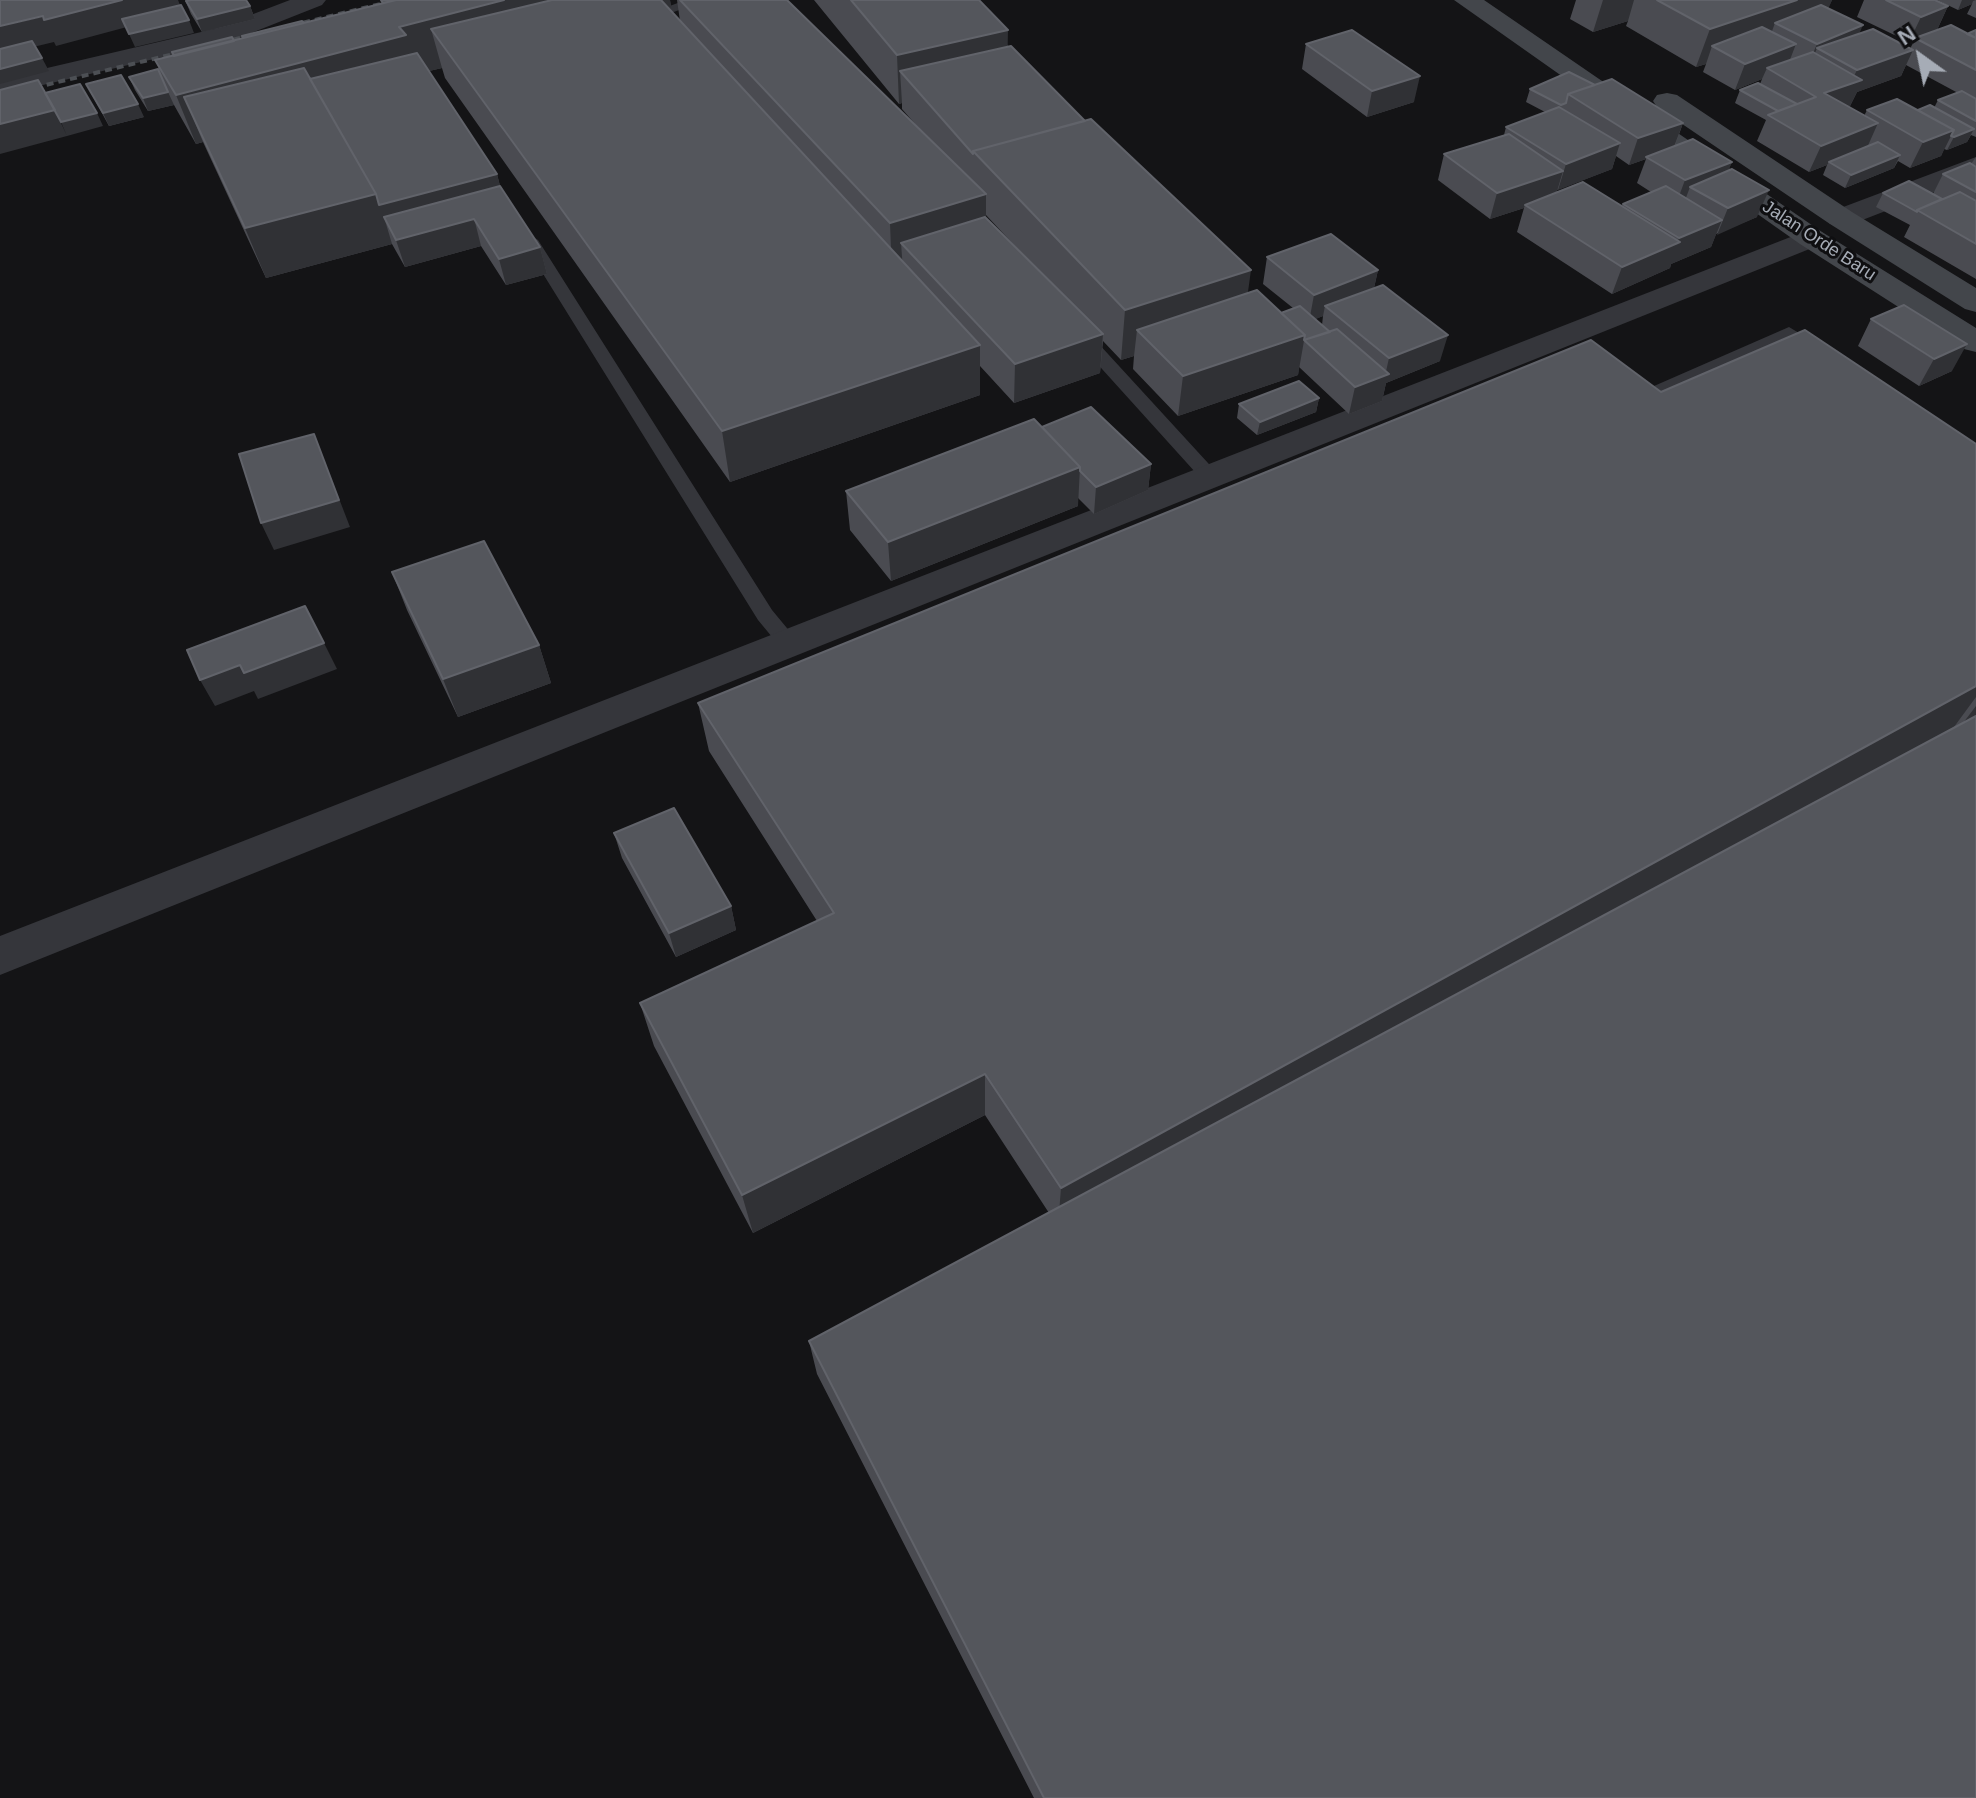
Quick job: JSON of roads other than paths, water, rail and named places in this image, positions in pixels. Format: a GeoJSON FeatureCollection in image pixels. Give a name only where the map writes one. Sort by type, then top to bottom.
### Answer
{"type":"FeatureCollection","features":[{"type":"Feature","properties":{"kind":"main road","name":"Jalan Orde Baru"},"geometry":{"type":"LineString","coordinates":[[1467,0],[1557,62],[1826,228],[1976,302]]}},
{"type":"Feature","properties":{"kind":"main road"},"geometry":{"type":"LineString","coordinates":[[1557,62],[1593,52]]}},
{"type":"Feature","properties":{"kind":"main road","name":"Jalan Orde Baru"},"geometry":{"type":"LineString","coordinates":[[1645,87],[1976,342]]}},
{"type":"Feature","properties":{"kind":"street"},"geometry":{"type":"LineString","coordinates":[[0,87],[222,35],[313,0]]}},
{"type":"Feature","properties":{"kind":"street"},"geometry":{"type":"LineString","coordinates":[[0,956],[1212,479],[1976,166]]}},
{"type":"Feature","properties":{"kind":"lane"},"geometry":{"type":"LineString","coordinates":[[632,23],[700,0]]}},
{"type":"Feature","properties":{"kind":"lane"},"geometry":{"type":"LineString","coordinates":[[530,240],[765,615],[789,644]]}},
{"type":"Feature","properties":{"kind":"lane"},"geometry":{"type":"LineString","coordinates":[[1063,316],[1212,479]]}},
{"type":"Feature","properties":{"kind":"lane"},"geometry":{"type":"LineString","coordinates":[[1647,393],[1789,332],[1839,366]]}},
{"type":"Feature","properties":{"kind":"railway"},"geometry":{"type":"LineString","coordinates":[[0,96],[397,0]]}}]}
